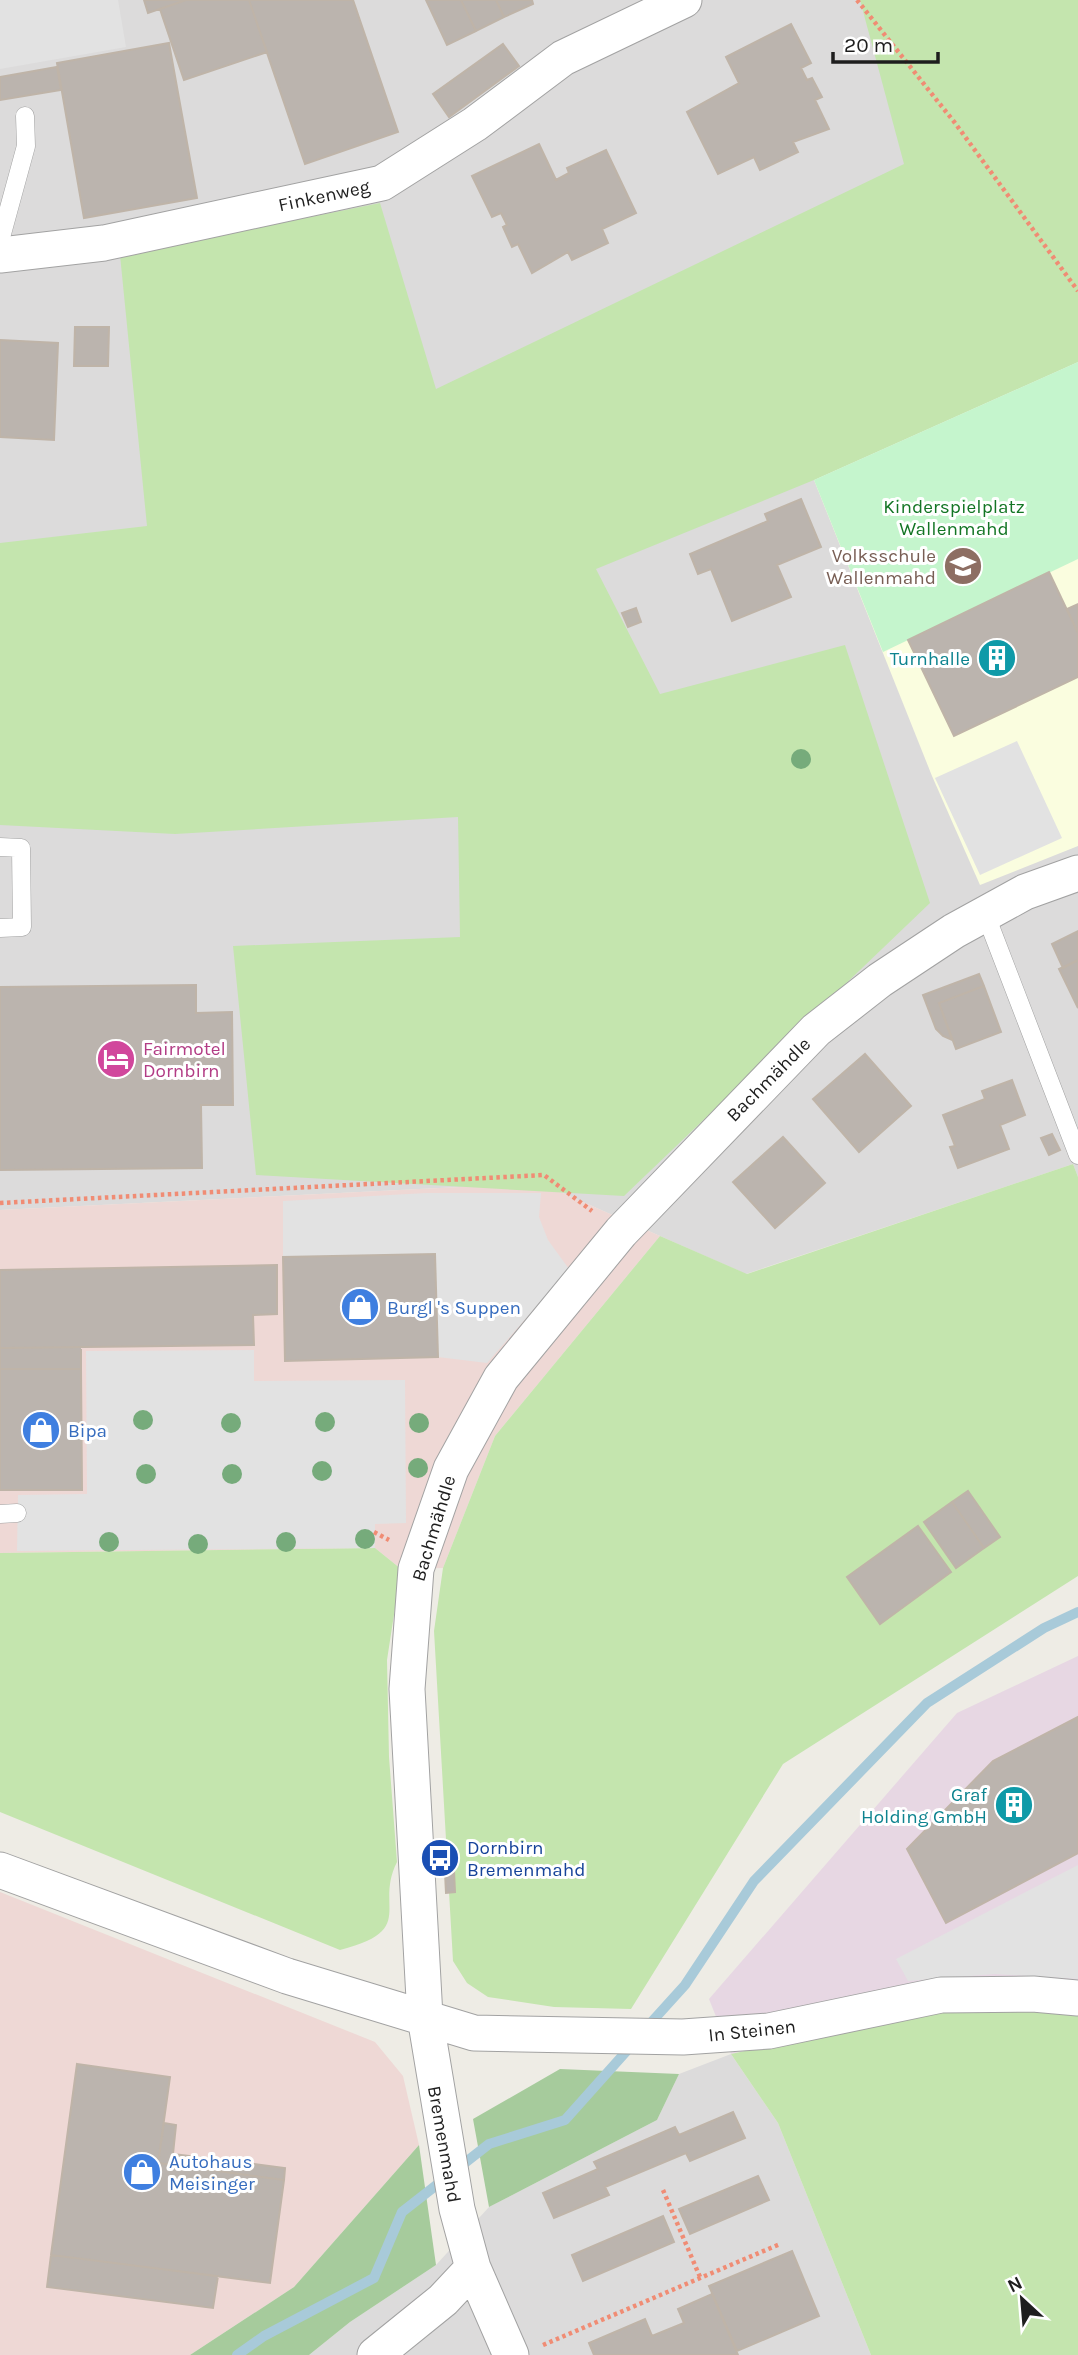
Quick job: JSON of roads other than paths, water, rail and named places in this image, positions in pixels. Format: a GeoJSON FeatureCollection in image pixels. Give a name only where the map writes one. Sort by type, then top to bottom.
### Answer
{"type":"FeatureCollection","features":[{"type":"Feature","properties":{"kind":"street","name":"Finkenweg"},"geometry":{"type":"LineString","coordinates":[[0,255],[104,243],[382,183],[475,124],[563,58],[684,0]]}},
{"type":"Feature","properties":{"kind":"street","name":"Bachmähdle"},"geometry":{"type":"LineString","coordinates":[[425,2017],[407,1689],[416,1569],[451,1469],[501,1378],[621,1232],[816,1030],[880,980],[985,913],[1026,892],[1078,873]]}},
{"type":"Feature","properties":{"kind":"street"},"geometry":{"type":"LineString","coordinates":[[0,1870],[287,1976],[425,2017]]}},
{"type":"Feature","properties":{"kind":"street","name":"In Steinen"},"geometry":{"type":"LineString","coordinates":[[425,2017],[474,2033],[684,2037],[769,2031],[941,1995],[1033,1994],[1078,1998]]}},
{"type":"Feature","properties":{"kind":"street","name":"Bremenmahd"},"geometry":{"type":"LineString","coordinates":[[425,2017],[443,2139],[457,2209],[473,2268],[525,2351]]}},
{"type":"Feature","properties":{"kind":"street"},"geometry":{"type":"LineString","coordinates":[[375,2355],[443,2300],[473,2268]]}},
{"type":"Feature","properties":{"kind":"lane"},"geometry":{"type":"LineString","coordinates":[[0,241],[26,146],[25,116]]}},
{"type":"Feature","properties":{"kind":"lane"},"geometry":{"type":"LineString","coordinates":[[0,847],[20,848],[22,927],[0,928]]}},
{"type":"Feature","properties":{"kind":"lane"},"geometry":{"type":"LineString","coordinates":[[985,913],[1078,1155]]}},
{"type":"Feature","properties":{"kind":"waterway"},"geometry":{"type":"LineString","coordinates":[[647,2027],[685,1985],[754,1881],[927,1703],[1044,1628],[1078,1612]]}},
{"type":"Feature","properties":{"kind":"waterway"},"geometry":{"type":"LineString","coordinates":[[237,2355],[264,2336],[374,2278],[402,2212],[489,2144],[565,2120],[632,2045]]}},
{"type":"Feature","properties":{"kind":"place","name":"Volksschule Wallenmahd"},"geometry":{"type":"Point","coordinates":[963,566]}},
{"type":"Feature","properties":{"kind":"place","name":"Turnhalle"},"geometry":{"type":"Point","coordinates":[997,658]}},
{"type":"Feature","properties":{"kind":"place","name":"Fairmotel Dornbirn"},"geometry":{"type":"Point","coordinates":[116,1059]}},
{"type":"Feature","properties":{"kind":"place","name":"Burgl 's Suppen"},"geometry":{"type":"Point","coordinates":[360,1307]}},
{"type":"Feature","properties":{"kind":"place","name":"Bipa"},"geometry":{"type":"Point","coordinates":[41,1430]}},
{"type":"Feature","properties":{"kind":"place","name":"Graf Holding GmbH"},"geometry":{"type":"Point","coordinates":[1014,1805]}},
{"type":"Feature","properties":{"kind":"place","name":"Dornbirn Bremenmahd"},"geometry":{"type":"Point","coordinates":[440,1858]}},
{"type":"Feature","properties":{"kind":"place","name":"Autohaus Meisinger"},"geometry":{"type":"Point","coordinates":[142,2172]}},
{"type":"Feature","properties":{"kind":"park label","name":"Kinderspielplatz Wallenmahd"},"geometry":{"type":"Point","coordinates":[954,517]}}]}
